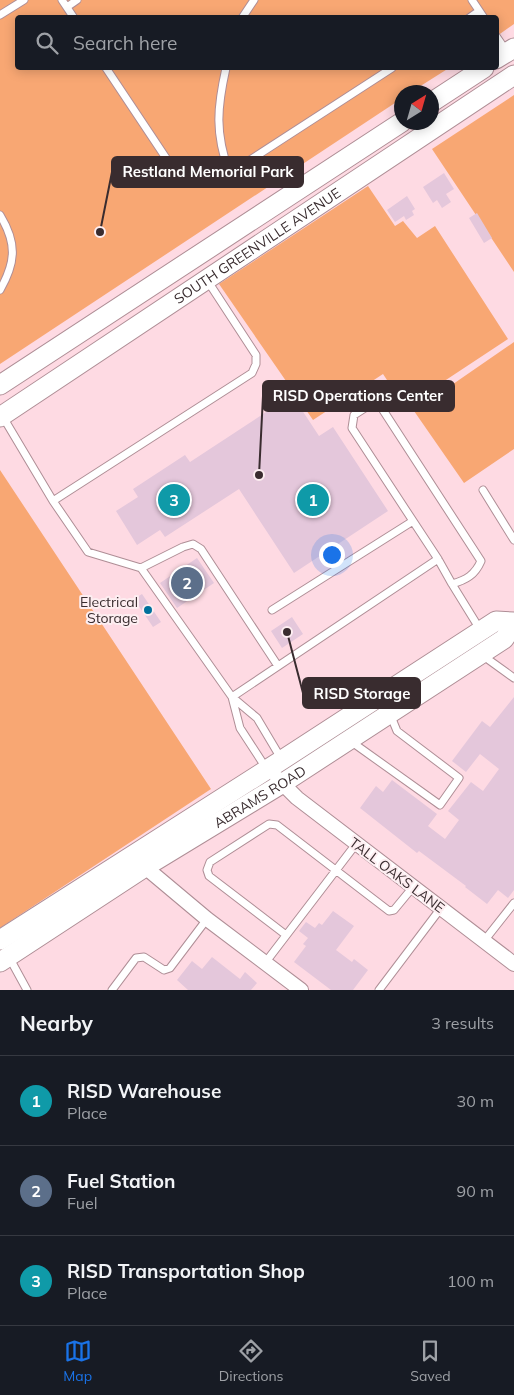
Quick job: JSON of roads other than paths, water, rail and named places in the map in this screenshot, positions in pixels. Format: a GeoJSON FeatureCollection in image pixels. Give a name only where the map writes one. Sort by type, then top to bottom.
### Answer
{"type":"FeatureCollection","features":[{"type":"Feature","properties":{"kind":"main road"},"geometry":{"type":"LineString","coordinates":[[439,97],[481,70]]}},
{"type":"Feature","properties":{"kind":"main road","name":"SOUTH GREENVILLE AVENUE"},"geometry":{"type":"LineString","coordinates":[[1,416],[514,75]]}},
{"type":"Feature","properties":{"kind":"main road","name":"SOUTH GREENVILLE AVENUE"},"geometry":{"type":"LineString","coordinates":[[0,385],[394,127]]}},
{"type":"Feature","properties":{"kind":"main road"},"geometry":{"type":"LineString","coordinates":[[193,259],[207,280]]}},
{"type":"Feature","properties":{"kind":"main road","name":"ABRAMS ROAD"},"geometry":{"type":"LineString","coordinates":[[2,950],[141,860],[274,765],[496,621],[514,624],[504,639],[283,783],[141,860]]}},
{"type":"Feature","properties":{"kind":"street"},"geometry":{"type":"LineString","coordinates":[[274,765],[283,783]]}},
{"type":"Feature","properties":{"kind":"street","name":"TALL OAKS LANE"},"geometry":{"type":"LineString","coordinates":[[283,783],[297,798],[514,964]]}},
{"type":"Feature","properties":{"kind":"street"},"geometry":{"type":"LineString","coordinates":[[141,860],[207,919],[301,990]]}},
{"type":"Feature","properties":{"kind":"lane"},"geometry":{"type":"LineString","coordinates":[[0,16],[24,0]]}},
{"type":"Feature","properties":{"kind":"lane"},"geometry":{"type":"LineString","coordinates":[[72,15],[64,3],[77,0]]}},
{"type":"Feature","properties":{"kind":"lane"},"geometry":{"type":"LineString","coordinates":[[244,15],[254,0]]}},
{"type":"Feature","properties":{"kind":"lane"},"geometry":{"type":"LineString","coordinates":[[472,0],[482,15]]}},
{"type":"Feature","properties":{"kind":"lane"},"geometry":{"type":"LineString","coordinates":[[473,15],[479,11]]}},
{"type":"Feature","properties":{"kind":"lane"},"geometry":{"type":"LineString","coordinates":[[499,40],[508,53]]}},
{"type":"Feature","properties":{"kind":"lane"},"geometry":{"type":"LineString","coordinates":[[107,70],[163,155],[178,172],[194,181],[202,182],[229,172],[247,162],[389,70]]}},
{"type":"Feature","properties":{"kind":"lane"},"geometry":{"type":"LineString","coordinates":[[226,70],[219,103],[219,116],[221,146],[229,172]]}},
{"type":"Feature","properties":{"kind":"lane"},"geometry":{"type":"LineString","coordinates":[[0,215],[10,234],[13,253],[8,273],[0,290]]}},
{"type":"Feature","properties":{"kind":"lane"},"geometry":{"type":"LineString","coordinates":[[53,501],[252,373],[256,364],[256,355],[207,280]]}},
{"type":"Feature","properties":{"kind":"lane"},"geometry":{"type":"LineString","coordinates":[[452,584],[463,581],[477,570],[481,561],[381,407],[368,406],[354,415],[352,428],[438,559],[452,584],[481,631]]}},
{"type":"Feature","properties":{"kind":"lane"},"geometry":{"type":"LineString","coordinates":[[1,416],[53,501],[88,552],[141,568],[232,697],[257,718],[274,765]]}},
{"type":"Feature","properties":{"kind":"lane"},"geometry":{"type":"LineString","coordinates":[[483,490],[514,540]]}},
{"type":"Feature","properties":{"kind":"lane"},"geometry":{"type":"LineString","coordinates":[[272,610],[413,521]]}},
{"type":"Feature","properties":{"kind":"lane"},"geometry":{"type":"LineString","coordinates":[[141,568],[182,547],[193,544],[201,549],[278,666]]}},
{"type":"Feature","properties":{"kind":"lane"},"geometry":{"type":"LineString","coordinates":[[232,697],[438,559]]}},
{"type":"Feature","properties":{"kind":"lane"},"geometry":{"type":"LineString","coordinates":[[484,652],[489,660],[514,678]]}},
{"type":"Feature","properties":{"kind":"lane"},"geometry":{"type":"LineString","coordinates":[[232,697],[240,728],[274,765]]}},
{"type":"Feature","properties":{"kind":"lane"},"geometry":{"type":"LineString","coordinates":[[352,738],[356,745],[440,805],[459,778],[397,732],[390,713]]}},
{"type":"Feature","properties":{"kind":"lane"},"geometry":{"type":"LineString","coordinates":[[286,935],[209,876],[207,870],[210,862],[269,824],[277,825],[389,911],[394,910],[413,887]]}},
{"type":"Feature","properties":{"kind":"lane"},"geometry":{"type":"LineString","coordinates":[[265,963],[356,844]]}},
{"type":"Feature","properties":{"kind":"lane"},"geometry":{"type":"LineString","coordinates":[[484,941],[514,903]]}},
{"type":"Feature","properties":{"kind":"lane"},"geometry":{"type":"LineString","coordinates":[[379,990],[441,908]]}},
{"type":"Feature","properties":{"kind":"lane"},"geometry":{"type":"LineString","coordinates":[[112,990],[136,958],[144,957],[164,970],[170,968],[207,919]]}},
{"type":"Feature","properties":{"kind":"lane"},"geometry":{"type":"LineString","coordinates":[[2,950],[27,990]]}},
{"type":"Feature","properties":{"kind":"place","name":"Restland Memorial Park"},"geometry":{"type":"Point","coordinates":[100,232]}},
{"type":"Feature","properties":{"kind":"place","name":"RISD Operations Center"},"geometry":{"type":"Point","coordinates":[259,475]}},
{"type":"Feature","properties":{"kind":"place","name":"RISD Transportation Shop"},"geometry":{"type":"Point","coordinates":[174,500]}},
{"type":"Feature","properties":{"kind":"place","name":"RISD Warehouse"},"geometry":{"type":"Point","coordinates":[313,500]}},
{"type":"Feature","properties":{"kind":"place","name":"Fuel Station"},"geometry":{"type":"Point","coordinates":[187,583]}},
{"type":"Feature","properties":{"kind":"place","name":"Electrical Storage"},"geometry":{"type":"Point","coordinates":[148,610]}},
{"type":"Feature","properties":{"kind":"place","name":"RISD Storage"},"geometry":{"type":"Point","coordinates":[287,632]}}]}
